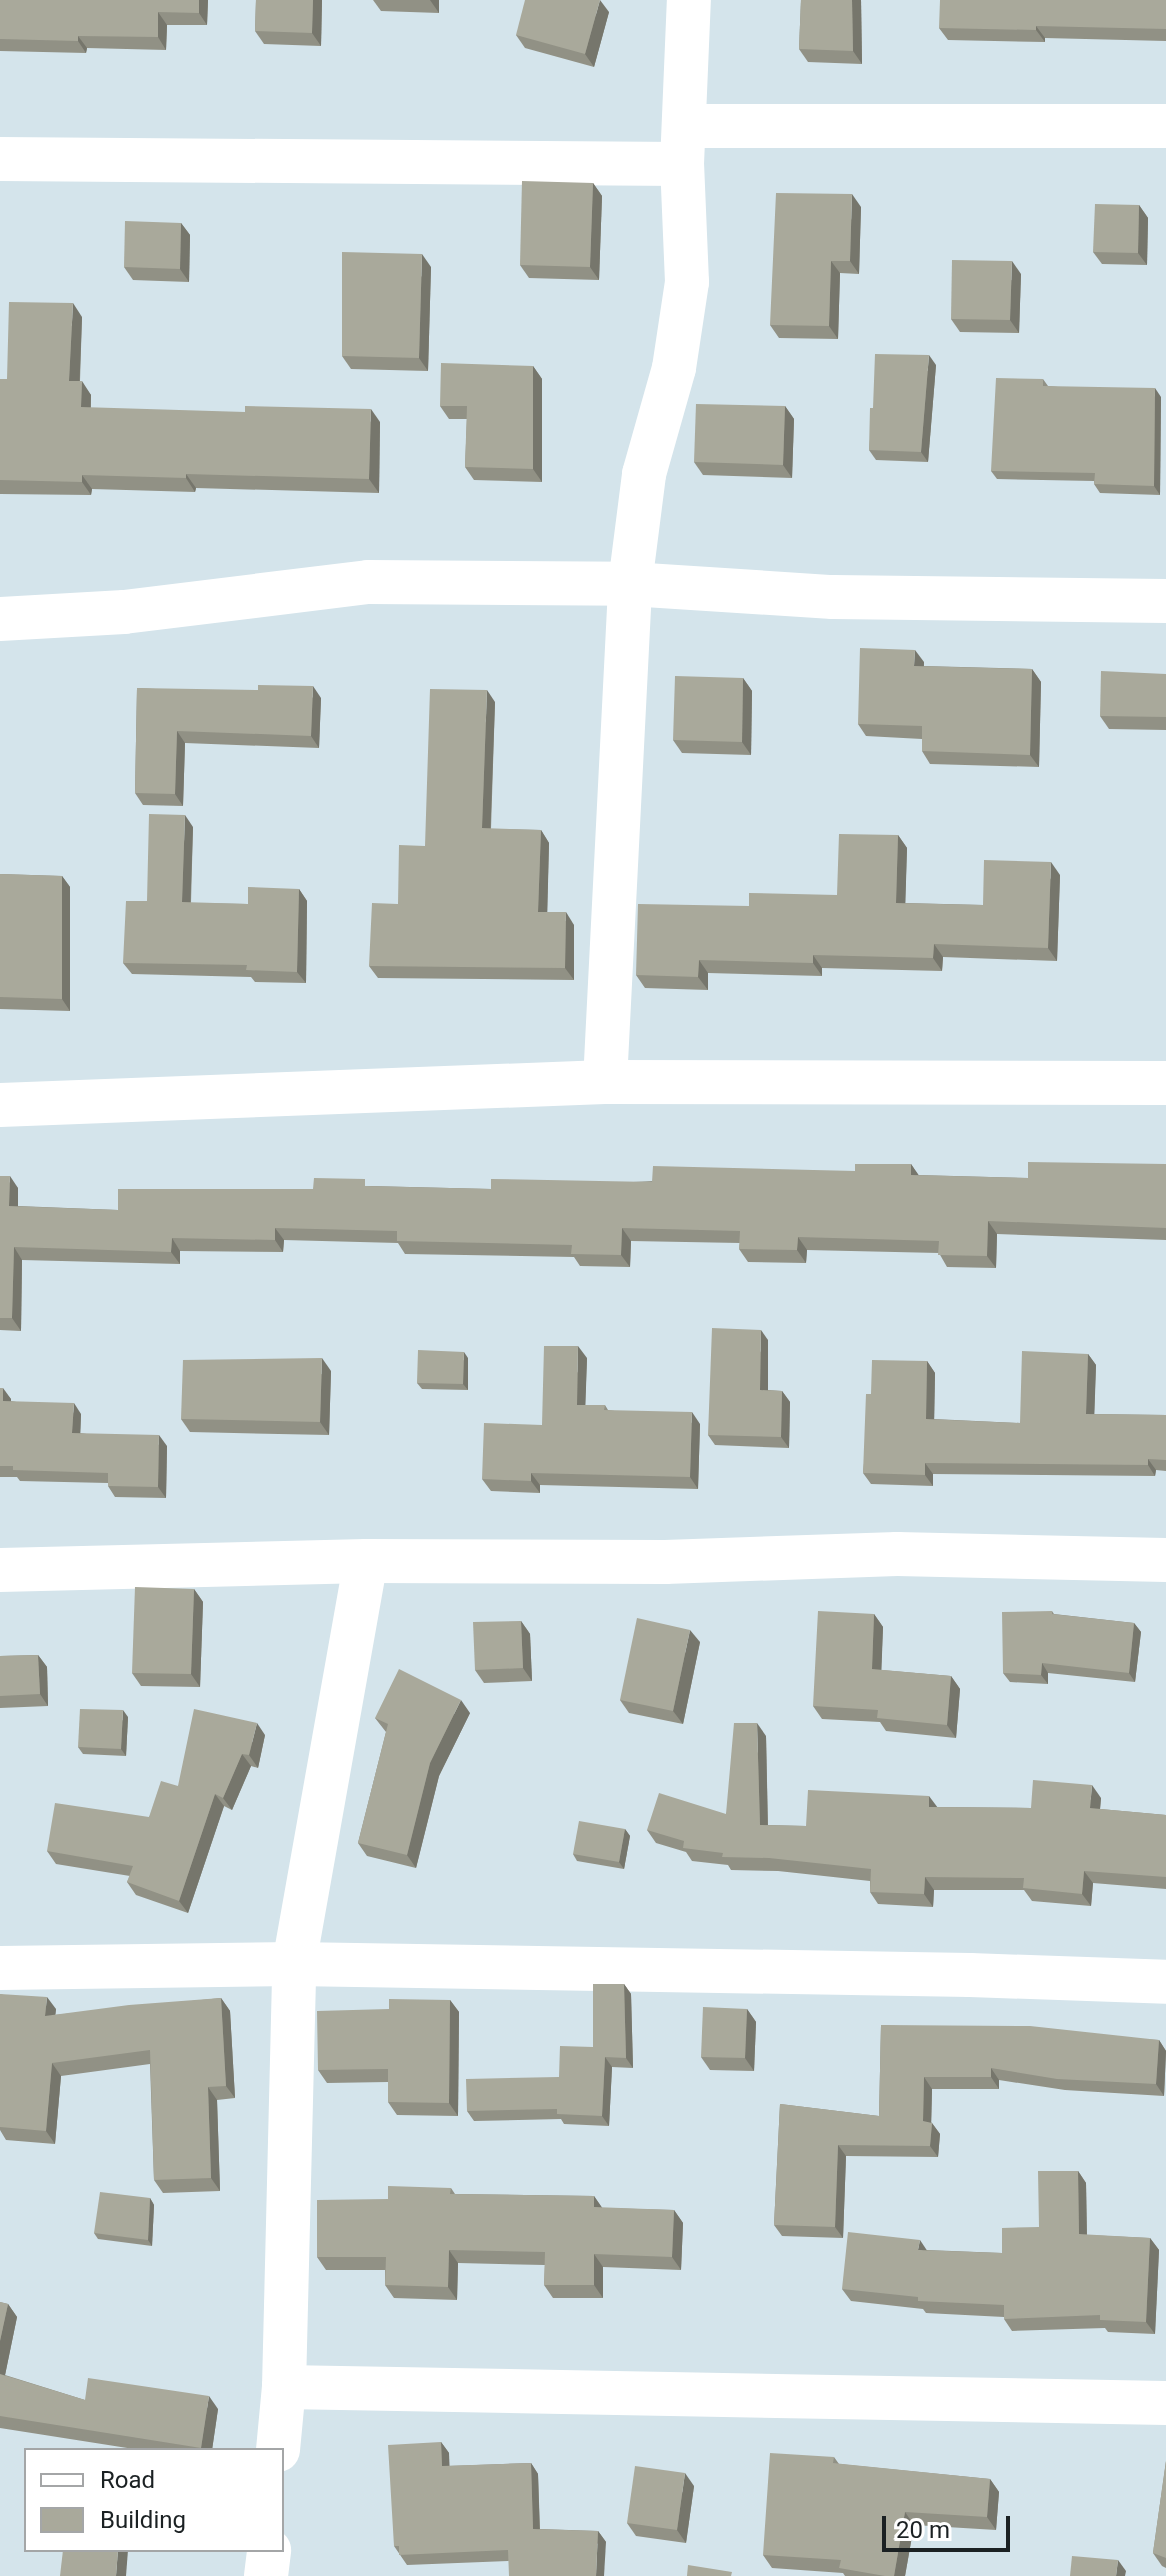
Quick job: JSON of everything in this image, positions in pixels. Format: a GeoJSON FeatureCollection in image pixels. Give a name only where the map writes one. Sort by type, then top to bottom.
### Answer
{"type":"FeatureCollection","features":[{"type":"Feature","properties":{"kind":"street"},"geometry":{"type":"LineString","coordinates":[[605,1082],[630,584],[644,474],[674,368],[687,282],[684,145],[689,0]]}},
{"type":"Feature","properties":{"kind":"street"},"geometry":{"type":"LineString","coordinates":[[0,159],[684,145],[1166,126]]}},
{"type":"Feature","properties":{"kind":"street"},"geometry":{"type":"LineString","coordinates":[[0,619],[124,612],[368,582],[630,584],[833,597],[1166,601]]}},
{"type":"Feature","properties":{"kind":"street"},"geometry":{"type":"LineString","coordinates":[[0,1105],[605,1082],[1166,1083]]}},
{"type":"Feature","properties":{"kind":"street"},"geometry":{"type":"LineString","coordinates":[[0,1570],[366,1561],[665,1562],[897,1554],[1166,1560]]}},
{"type":"Feature","properties":{"kind":"street"},"geometry":{"type":"LineString","coordinates":[[278,2448],[284,2387],[294,1964],[366,1561]]}},
{"type":"Feature","properties":{"kind":"street"},"geometry":{"type":"LineString","coordinates":[[0,1968],[294,1964],[954,1974],[1166,1982]]}},
{"type":"Feature","properties":{"kind":"street"},"geometry":{"type":"LineString","coordinates":[[284,2387],[1166,2403]]}},
{"type":"Feature","properties":{"kind":"street"},"geometry":{"type":"LineString","coordinates":[[266,2576],[269,2552]]}},
{"type":"Feature","properties":{"kind":"building"},"geometry":{"type":"Polygon","coordinates":[[[0,0],[199,0],[199,13],[158,12],[158,37],[78,36],[78,41],[0,39],[0,0]]]}},
{"type":"Feature","properties":{"kind":"building"},"geometry":{"type":"Polygon","coordinates":[[[256,0],[313,0],[312,33],[255,31],[256,0]]]}},
{"type":"Feature","properties":{"kind":"building"},"geometry":{"type":"Polygon","coordinates":[[[525,0],[600,0],[585,54],[516,35],[525,0]]]}},
{"type":"Feature","properties":{"kind":"building"},"geometry":{"type":"Polygon","coordinates":[[[801,0],[852,0],[853,51],[799,49],[801,0]]]}},
{"type":"Feature","properties":{"kind":"building"},"geometry":{"type":"Polygon","coordinates":[[[940,0],[1166,0],[1166,29],[1036,26],[1036,30],[939,28],[940,0]]]}},
{"type":"Feature","properties":{"kind":"building"},"geometry":{"type":"Polygon","coordinates":[[[522,181],[593,183],[590,267],[520,265],[522,181]]]}},
{"type":"Feature","properties":{"kind":"building"},"geometry":{"type":"Polygon","coordinates":[[[776,193],[852,194],[850,261],[831,261],[829,326],[770,325],[776,193]]]}},
{"type":"Feature","properties":{"kind":"building"},"geometry":{"type":"Polygon","coordinates":[[[1095,204],[1139,205],[1138,253],[1093,252],[1095,204]]]}},
{"type":"Feature","properties":{"kind":"building"},"geometry":{"type":"Polygon","coordinates":[[[125,221],[181,223],[180,269],[124,267],[125,221]]]}},
{"type":"Feature","properties":{"kind":"building"},"geometry":{"type":"Polygon","coordinates":[[[342,252],[422,254],[419,358],[342,356],[342,252]]]}},
{"type":"Feature","properties":{"kind":"building"},"geometry":{"type":"Polygon","coordinates":[[[952,260],[1012,261],[1010,320],[951,319],[952,260]]]}},
{"type":"Feature","properties":{"kind":"building"},"geometry":{"type":"Polygon","coordinates":[[[9,302],[73,303],[69,381],[82,381],[81,407],[245,412],[245,406],[371,409],[369,479],[186,474],[186,478],[82,475],[82,482],[0,480],[0,379],[7,379],[9,302]]]}},
{"type":"Feature","properties":{"kind":"building"},"geometry":{"type":"Polygon","coordinates":[[[875,354],[929,355],[921,452],[869,450],[875,354]]]}},
{"type":"Feature","properties":{"kind":"building"},"geometry":{"type":"Polygon","coordinates":[[[441,363],[533,366],[533,469],[465,467],[467,406],[440,406],[441,363]]]}},
{"type":"Feature","properties":{"kind":"building"},"geometry":{"type":"Polygon","coordinates":[[[996,378],[1043,379],[1043,386],[1155,388],[1154,486],[1094,484],[1095,473],[991,471],[996,378]]]}},
{"type":"Feature","properties":{"kind":"building"},"geometry":{"type":"Polygon","coordinates":[[[696,404],[785,406],[783,465],[694,462],[696,404]]]}},
{"type":"Feature","properties":{"kind":"building"},"geometry":{"type":"Polygon","coordinates":[[[860,648],[915,650],[914,666],[1032,669],[1030,755],[922,751],[922,726],[858,724],[860,648]]]}},
{"type":"Feature","properties":{"kind":"building"},"geometry":{"type":"Polygon","coordinates":[[[1101,671],[1166,674],[1166,717],[1100,716],[1101,671]]]}},
{"type":"Feature","properties":{"kind":"building"},"geometry":{"type":"Polygon","coordinates":[[[675,676],[743,678],[742,742],[673,740],[675,676]]]}},
{"type":"Feature","properties":{"kind":"building"},"geometry":{"type":"Polygon","coordinates":[[[258,685],[313,686],[311,736],[177,731],[175,794],[135,793],[137,688],[258,690],[258,685]]]}},
{"type":"Feature","properties":{"kind":"building"},"geometry":{"type":"Polygon","coordinates":[[[430,689],[487,690],[482,828],[541,830],[538,912],[566,912],[565,968],[369,966],[372,903],[398,904],[399,845],[425,846],[430,689]]]}},
{"type":"Feature","properties":{"kind":"building"},"geometry":{"type":"Polygon","coordinates":[[[149,814],[185,815],[182,902],[248,904],[248,887],[299,889],[297,972],[246,970],[247,965],[123,963],[126,901],[147,901],[149,814]]]}},
{"type":"Feature","properties":{"kind":"building"},"geometry":{"type":"Polygon","coordinates":[[[839,834],[898,835],[896,903],[983,905],[984,860],[1051,862],[1048,948],[934,944],[933,958],[813,955],[813,963],[699,960],[698,977],[636,975],[638,904],[749,906],[749,893],[837,895],[839,834]]]}},
{"type":"Feature","properties":{"kind":"building"},"geometry":{"type":"Polygon","coordinates":[[[0,874],[62,876],[62,999],[0,997],[0,874]]]}},
{"type":"Feature","properties":{"kind":"building"},"geometry":{"type":"Polygon","coordinates":[[[1028,1162],[1166,1164],[1166,1228],[988,1221],[987,1256],[938,1255],[939,1241],[798,1237],[797,1250],[739,1249],[740,1231],[622,1228],[621,1255],[571,1254],[572,1245],[397,1241],[397,1231],[275,1228],[275,1240],[172,1238],[171,1252],[14,1247],[12,1318],[0,1318],[0,1176],[10,1176],[9,1206],[118,1210],[118,1189],[313,1189],[314,1178],[365,1179],[365,1186],[491,1189],[491,1179],[652,1182],[653,1166],[855,1171],[855,1164],[911,1164],[911,1175],[1028,1178],[1028,1162]]]}},
{"type":"Feature","properties":{"kind":"building"},"geometry":{"type":"Polygon","coordinates":[[[712,1328],[761,1330],[760,1390],[782,1391],[781,1437],[708,1435],[712,1328]]]}},
{"type":"Feature","properties":{"kind":"building"},"geometry":{"type":"Polygon","coordinates":[[[544,1346],[578,1346],[577,1405],[605,1405],[604,1410],[692,1412],[690,1477],[531,1473],[531,1481],[482,1479],[484,1423],[542,1425],[544,1346]]]}},
{"type":"Feature","properties":{"kind":"building"},"geometry":{"type":"Polygon","coordinates":[[[418,1350],[464,1352],[463,1384],[417,1383],[418,1350]]]}},
{"type":"Feature","properties":{"kind":"building"},"geometry":{"type":"Polygon","coordinates":[[[1022,1351],[1088,1354],[1086,1414],[1166,1415],[1166,1460],[1148,1459],[1148,1465],[925,1463],[925,1475],[863,1473],[866,1394],[871,1394],[872,1360],[927,1361],[926,1419],[1020,1423],[1022,1351]]]}},
{"type":"Feature","properties":{"kind":"building"},"geometry":{"type":"Polygon","coordinates":[[[322,1358],[320,1422],[181,1419],[183,1360],[322,1358]]]}},
{"type":"Feature","properties":{"kind":"building"},"geometry":{"type":"Polygon","coordinates":[[[0,1388],[3,1388],[3,1401],[74,1403],[72,1433],[159,1435],[158,1487],[108,1486],[108,1473],[13,1470],[13,1466],[0,1466],[0,1388]]]}},
{"type":"Feature","properties":{"kind":"building"},"geometry":{"type":"Polygon","coordinates":[[[135,1587],[194,1589],[191,1674],[132,1673],[135,1587]]]}},
{"type":"Feature","properties":{"kind":"building"},"geometry":{"type":"Polygon","coordinates":[[[818,1611],[874,1614],[872,1669],[951,1676],[947,1725],[877,1718],[878,1710],[813,1706],[818,1611]]]}},
{"type":"Feature","properties":{"kind":"building"},"geometry":{"type":"Polygon","coordinates":[[[1052,1611],[1052,1614],[1134,1623],[1129,1673],[1042,1663],[1041,1675],[1003,1673],[1002,1612],[1052,1611]]]}},
{"type":"Feature","properties":{"kind":"building"},"geometry":{"type":"Polygon","coordinates":[[[637,1618],[690,1630],[673,1711],[620,1700],[637,1618]]]}},
{"type":"Feature","properties":{"kind":"building"},"geometry":{"type":"Polygon","coordinates":[[[521,1621],[523,1668],[475,1670],[473,1622],[521,1621]]]}},
{"type":"Feature","properties":{"kind":"building"},"geometry":{"type":"Polygon","coordinates":[[[38,1655],[40,1694],[0,1696],[0,1656],[38,1655]]]}},
{"type":"Feature","properties":{"kind":"building"},"geometry":{"type":"Polygon","coordinates":[[[399,1669],[461,1700],[430,1763],[407,1855],[358,1843],[388,1724],[375,1718],[399,1669]]]}},
{"type":"Feature","properties":{"kind":"building"},"geometry":{"type":"Polygon","coordinates":[[[80,1709],[123,1710],[121,1749],[78,1747],[80,1709]]]}},
{"type":"Feature","properties":{"kind":"building"},"geometry":{"type":"Polygon","coordinates":[[[194,1709],[257,1723],[249,1755],[242,1754],[223,1798],[215,1794],[179,1901],[127,1882],[133,1866],[47,1851],[55,1803],[149,1817],[161,1781],[178,1786],[194,1709]]]}},
{"type":"Feature","properties":{"kind":"building"},"geometry":{"type":"Polygon","coordinates":[[[734,1723],[757,1723],[760,1825],[806,1826],[808,1790],[929,1796],[929,1807],[1031,1808],[1033,1780],[1092,1785],[1090,1808],[1166,1815],[1166,1877],[1084,1871],[1082,1894],[1023,1888],[1024,1878],[925,1877],[924,1894],[870,1892],[871,1869],[769,1858],[722,1857],[723,1853],[683,1848],[684,1841],[647,1830],[659,1793],[726,1814],[734,1723]]]}},
{"type":"Feature","properties":{"kind":"building"},"geometry":{"type":"Polygon","coordinates":[[[579,1821],[625,1829],[619,1862],[573,1854],[579,1821]]]}},
{"type":"Feature","properties":{"kind":"building"},"geometry":{"type":"Polygon","coordinates":[[[593,1984],[624,1984],[626,2058],[605,2057],[602,2116],[557,2114],[557,2109],[467,2111],[466,2079],[559,2077],[560,2046],[593,2047],[593,1984]]]}},
{"type":"Feature","properties":{"kind":"building"},"geometry":{"type":"Polygon","coordinates":[[[0,1994],[47,1997],[45,2016],[221,1998],[226,2086],[208,2087],[211,2178],[154,2180],[150,2050],[52,2063],[46,2131],[0,2127],[0,1994]]]}},
{"type":"Feature","properties":{"kind":"building"},"geometry":{"type":"Polygon","coordinates":[[[389,1999],[450,2000],[449,2103],[388,2102],[388,2069],[318,2070],[317,2011],[389,2009],[389,1999]]]}},
{"type":"Feature","properties":{"kind":"building"},"geometry":{"type":"Polygon","coordinates":[[[703,2007],[747,2009],[745,2058],[701,2057],[703,2007]]]}},
{"type":"Feature","properties":{"kind":"building"},"geometry":{"type":"Polygon","coordinates":[[[881,2025],[1030,2026],[1159,2040],[1156,2084],[1057,2079],[991,2068],[991,2077],[924,2077],[923,2121],[932,2123],[930,2146],[838,2145],[835,2227],[774,2225],[780,2104],[879,2116],[881,2025]]]}},
{"type":"Feature","properties":{"kind":"building"},"geometry":{"type":"Polygon","coordinates":[[[1038,2171],[1078,2171],[1079,2234],[1150,2238],[1146,2322],[1100,2320],[1100,2315],[1004,2319],[1004,2305],[918,2301],[918,2297],[842,2289],[848,2232],[920,2240],[918,2250],[1002,2253],[1002,2228],[1039,2227],[1038,2171]]]}},
{"type":"Feature","properties":{"kind":"building"},"geometry":{"type":"Polygon","coordinates":[[[388,2186],[451,2188],[450,2194],[594,2196],[594,2207],[674,2210],[672,2257],[594,2254],[594,2285],[544,2285],[545,2252],[449,2250],[448,2287],[385,2285],[386,2257],[317,2257],[317,2200],[388,2199],[388,2186]]]}},
{"type":"Feature","properties":{"kind":"building"},"geometry":{"type":"Polygon","coordinates":[[[100,2192],[150,2198],[148,2240],[94,2233],[100,2192]]]}},
{"type":"Feature","properties":{"kind":"building"},"geometry":{"type":"Polygon","coordinates":[[[0,2302],[8,2304],[0,2341],[0,2302]]]}},
{"type":"Feature","properties":{"kind":"building"},"geometry":{"type":"Polygon","coordinates":[[[0,2374],[85,2400],[88,2378],[209,2396],[201,2448],[0,2416],[0,2374]]]}},
{"type":"Feature","properties":{"kind":"building"},"geometry":{"type":"Polygon","coordinates":[[[441,2442],[442,2466],[531,2463],[533,2529],[598,2531],[596,2576],[509,2576],[508,2550],[399,2555],[399,2546],[394,2546],[388,2445],[441,2442]]]}},
{"type":"Feature","properties":{"kind":"building"},"geometry":{"type":"Polygon","coordinates":[[[770,2453],[834,2457],[833,2463],[990,2479],[987,2517],[905,2512],[894,2576],[839,2568],[841,2560],[763,2555],[770,2453]]]}},
{"type":"Feature","properties":{"kind":"building"},"geometry":{"type":"Polygon","coordinates":[[[1166,2461],[1166,2558],[1153,2553],[1166,2461]]]}},
{"type":"Feature","properties":{"kind":"building"},"geometry":{"type":"Polygon","coordinates":[[[635,2466],[685,2473],[677,2530],[627,2523],[635,2466]]]}},
{"type":"Feature","properties":{"kind":"building"},"geometry":{"type":"Polygon","coordinates":[[[63,2552],[118,2552],[116,2576],[60,2576],[63,2552]]]}},
{"type":"Feature","properties":{"kind":"building"},"geometry":{"type":"Polygon","coordinates":[[[1072,2556],[1118,2560],[1116,2576],[1070,2576],[1072,2556]]]}},
{"type":"Feature","properties":{"kind":"building"},"geometry":{"type":"Polygon","coordinates":[[[688,2565],[732,2572],[731,2576],[687,2576],[688,2565]]]}}]}
